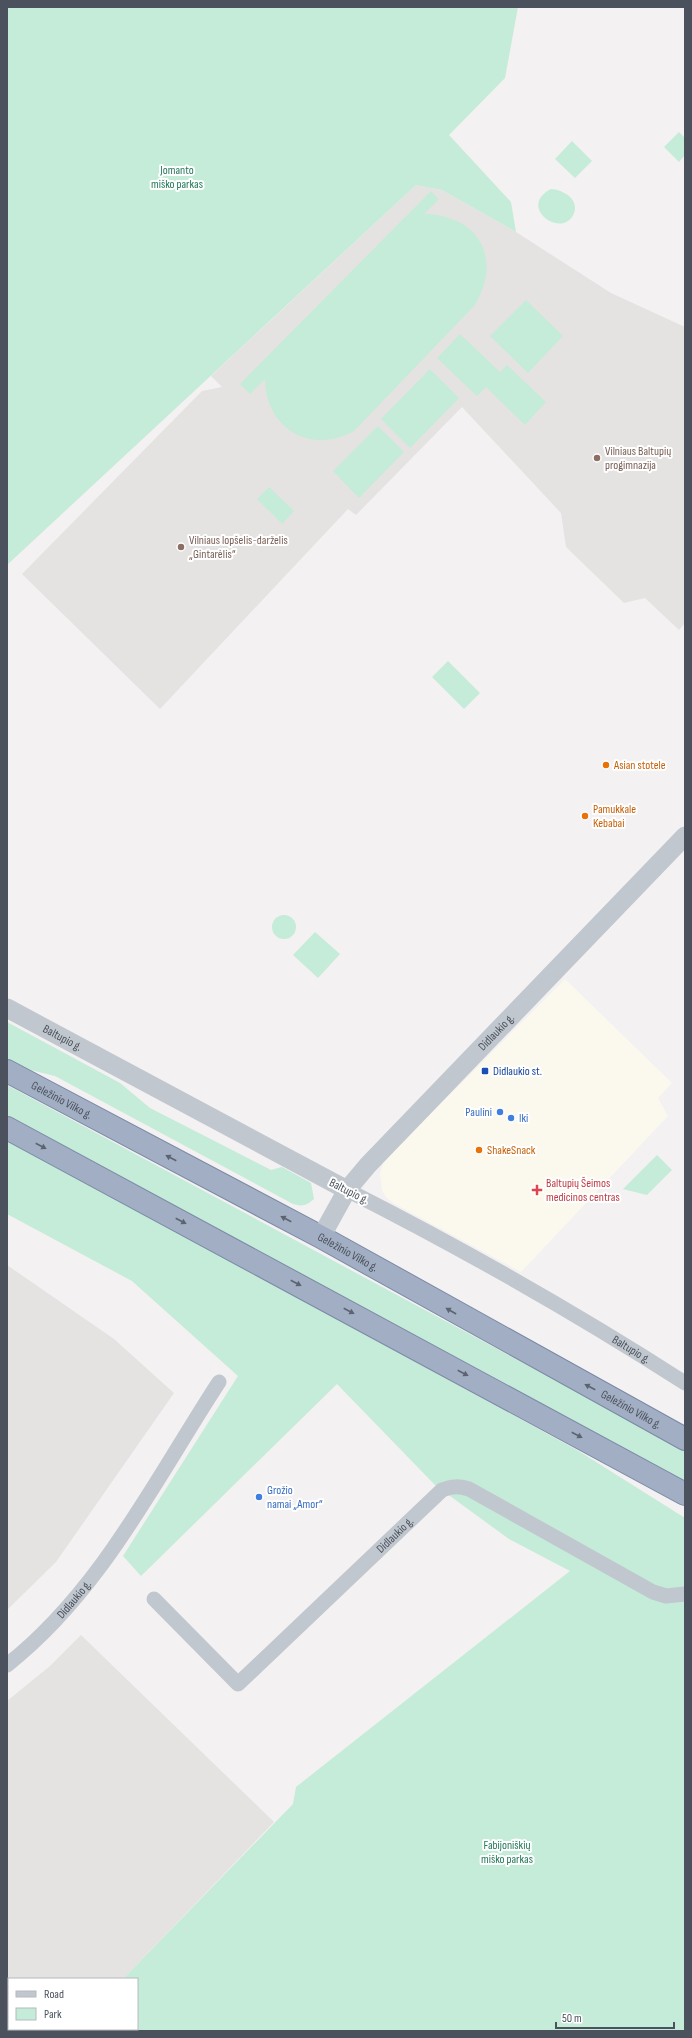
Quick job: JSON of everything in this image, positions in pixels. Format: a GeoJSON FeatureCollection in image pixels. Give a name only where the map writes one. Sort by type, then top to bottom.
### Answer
{"type":"FeatureCollection","features":[{"type":"Feature","properties":{"kind":"highway","name":"Geležinio Vilko g."},"geometry":{"type":"LineString","coordinates":[[7,1071],[320,1237],[685,1439]]}},
{"type":"Feature","properties":{"kind":"highway"},"geometry":{"type":"LineString","coordinates":[[7,1128],[685,1494]]}},
{"type":"Feature","properties":{"kind":"street","name":"Didlaukio g."},"geometry":{"type":"LineString","coordinates":[[320,1237],[347,1190],[368,1165],[685,836]]}},
{"type":"Feature","properties":{"kind":"street","name":"Baltupio g."},"geometry":{"type":"LineString","coordinates":[[7,1008],[513,1278],[685,1383]]}},
{"type":"Feature","properties":{"kind":"street","name":"Didlaukio g."},"geometry":{"type":"LineString","coordinates":[[7,1665],[54,1622],[79,1594],[108,1556],[219,1382]]}},
{"type":"Feature","properties":{"kind":"street","name":"Didlaukio g."},"geometry":{"type":"LineString","coordinates":[[154,1599],[238,1684],[442,1490],[450,1486],[460,1486],[469,1489],[653,1592],[666,1596],[685,1594]]}},
{"type":"Feature","properties":{"kind":"shaded area","name":"Vilniaus Baltupių progimnazija"},"geometry":{"type":"Polygon","coordinates":[[[416,185],[442,190],[516,232],[611,293],[685,327],[685,623],[679,630],[645,598],[624,603],[566,547],[561,513],[462,407],[356,515],[348,509],[160,709],[22,574],[202,391],[222,387],[211,376],[416,185]]]}},
{"type":"Feature","properties":{"kind":"shaded area"},"geometry":{"type":"Polygon","coordinates":[[[565,979],[672,1083],[658,1098],[668,1116],[521,1272],[393,1203],[386,1197],[382,1190],[380,1173],[384,1161],[565,979]]]}},
{"type":"Feature","properties":{"kind":"shaded area"},"geometry":{"type":"Polygon","coordinates":[[[7,1265],[114,1339],[174,1393],[56,1562],[7,1610],[7,1265]]]}},
{"type":"Feature","properties":{"kind":"shaded area"},"geometry":{"type":"Polygon","coordinates":[[[81,1635],[274,1822],[124,1978],[8,1978],[8,2030],[51,2031],[7,2031],[7,1701],[50,1666],[81,1635]]]}},
{"type":"Feature","properties":{"kind":"green space","name":"Jomanto miško parkas"},"geometry":{"type":"Polygon","coordinates":[[[7,7],[518,7],[505,78],[449,135],[511,202],[516,232],[442,190],[416,185],[7,565],[7,7]]]}},
{"type":"Feature","properties":{"kind":"green space"},"geometry":{"type":"Polygon","coordinates":[[[679,132],[685,138],[685,155],[679,162],[664,147],[679,132]]]}},
{"type":"Feature","properties":{"kind":"green space"},"geometry":{"type":"Polygon","coordinates":[[[572,141],[592,161],[575,178],[555,159],[572,141]]]}},
{"type":"Feature","properties":{"kind":"green space"},"geometry":{"type":"Polygon","coordinates":[[[551,189],[566,194],[573,201],[575,211],[572,217],[566,222],[558,223],[551,221],[544,217],[539,211],[538,203],[542,196],[551,189]]]}},
{"type":"Feature","properties":{"kind":"green space"},"geometry":{"type":"Polygon","coordinates":[[[431,191],[439,199],[424,214],[443,216],[460,222],[472,231],[481,243],[486,257],[486,272],[482,289],[474,306],[354,431],[338,438],[322,440],[307,438],[293,433],[282,424],[273,412],[267,397],[265,379],[250,394],[240,384],[431,191]]]}},
{"type":"Feature","properties":{"kind":"green space"},"geometry":{"type":"Polygon","coordinates":[[[526,300],[563,336],[528,373],[490,336],[526,300]]]}},
{"type":"Feature","properties":{"kind":"green space"},"geometry":{"type":"Polygon","coordinates":[[[460,334],[500,372],[507,365],[546,402],[525,425],[486,387],[477,396],[437,358],[460,334]]]}},
{"type":"Feature","properties":{"kind":"green space"},"geometry":{"type":"Polygon","coordinates":[[[430,369],[459,398],[410,448],[381,419],[430,369]]]}},
{"type":"Feature","properties":{"kind":"green space"},"geometry":{"type":"Polygon","coordinates":[[[378,426],[404,452],[359,498],[333,471],[378,426]]]}},
{"type":"Feature","properties":{"kind":"green space"},"geometry":{"type":"Polygon","coordinates":[[[269,487],[294,511],[282,524],[257,499],[269,487]]]}},
{"type":"Feature","properties":{"kind":"green space"},"geometry":{"type":"Polygon","coordinates":[[[448,661],[480,693],[464,709],[432,677],[448,661]]]}},
{"type":"Feature","properties":{"kind":"green space"},"geometry":{"type":"Polygon","coordinates":[[[284,915],[289,916],[295,922],[295,932],[289,938],[284,939],[279,938],[273,932],[272,927],[273,922],[279,916],[284,915]]]}},
{"type":"Feature","properties":{"kind":"green space"},"geometry":{"type":"Polygon","coordinates":[[[315,932],[340,954],[318,978],[293,955],[315,932]]]}},
{"type":"Feature","properties":{"kind":"green space"},"geometry":{"type":"Polygon","coordinates":[[[7,1022],[120,1083],[150,1108],[271,1170],[282,1167],[311,1183],[314,1199],[305,1205],[293,1204],[55,1076],[22,1068],[7,1060],[7,1022]]]}},
{"type":"Feature","properties":{"kind":"green space"},"geometry":{"type":"Polygon","coordinates":[[[7,1085],[670,1442],[685,1451],[685,1483],[523,1393],[7,1116],[7,1085]]]}},
{"type":"Feature","properties":{"kind":"green space","name":"Fabijoniškių miško parkas"},"geometry":{"type":"Polygon","coordinates":[[[7,1139],[577,1450],[685,1518],[685,2031],[75,2031],[138,2030],[138,1978],[124,1978],[293,1804],[296,1787],[570,1571],[509,1539],[435,1485],[337,1384],[141,1576],[123,1556],[238,1376],[132,1281],[7,1214],[7,1139]]]}},
{"type":"Feature","properties":{"kind":"green space"},"geometry":{"type":"Polygon","coordinates":[[[657,1155],[672,1170],[647,1195],[623,1189],[657,1155]]]}},
{"type":"Feature","properties":{"kind":"place","name":"Vilniaus Baltupių progimnazija"},"geometry":{"type":"Point","coordinates":[597,458]}},
{"type":"Feature","properties":{"kind":"place","name":"Vilniaus lopšelis-darželis „Gintarėlis“"},"geometry":{"type":"Point","coordinates":[181,547]}},
{"type":"Feature","properties":{"kind":"place","name":"Asian stotele"},"geometry":{"type":"Point","coordinates":[606,765]}},
{"type":"Feature","properties":{"kind":"place","name":"Pamukkale Kebabai"},"geometry":{"type":"Point","coordinates":[585,816]}},
{"type":"Feature","properties":{"kind":"place","name":"Didlaukio st."},"geometry":{"type":"Point","coordinates":[485,1071]}},
{"type":"Feature","properties":{"kind":"place","name":"Paulini"},"geometry":{"type":"Point","coordinates":[500,1112]}},
{"type":"Feature","properties":{"kind":"place","name":"Iki"},"geometry":{"type":"Point","coordinates":[511,1118]}},
{"type":"Feature","properties":{"kind":"place","name":"ShakeSnack"},"geometry":{"type":"Point","coordinates":[479,1150]}},
{"type":"Feature","properties":{"kind":"place","name":"Baltupių Šeimos medicinos centras"},"geometry":{"type":"Point","coordinates":[537,1190]}},
{"type":"Feature","properties":{"kind":"place","name":"Grožio namai „Amor“"},"geometry":{"type":"Point","coordinates":[259,1497]}}]}
